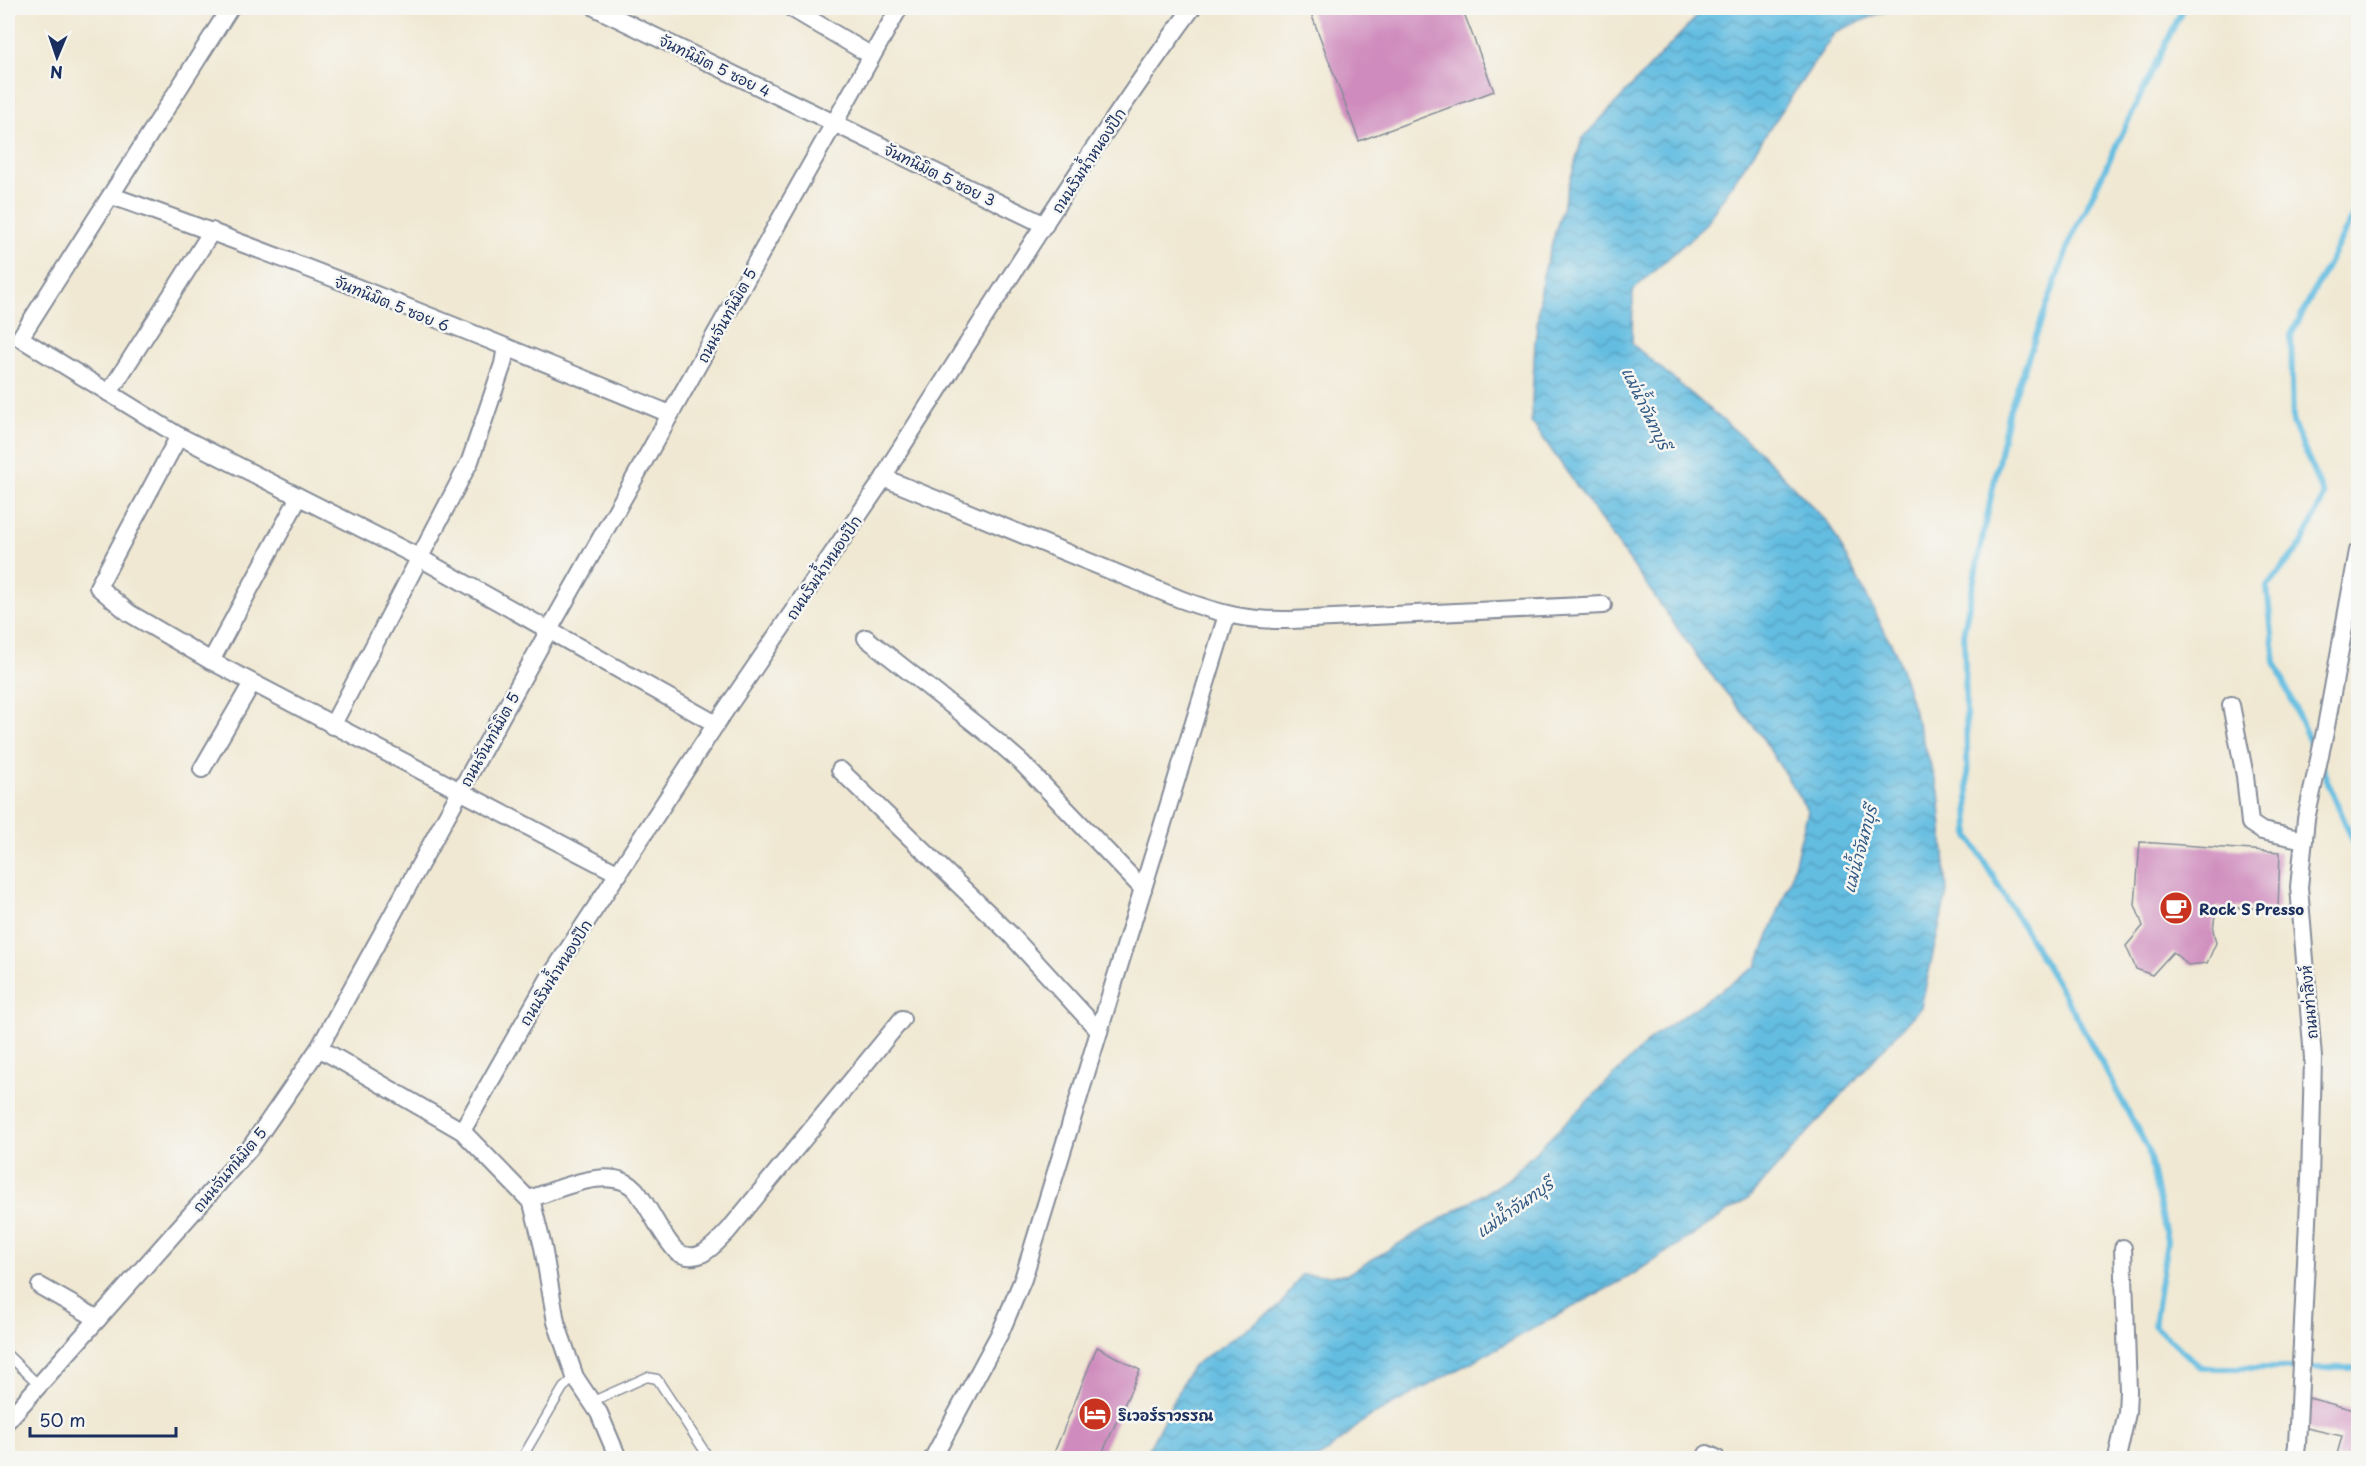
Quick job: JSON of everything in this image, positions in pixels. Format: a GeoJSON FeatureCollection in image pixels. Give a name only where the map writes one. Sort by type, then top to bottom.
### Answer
{"type":"FeatureCollection","features":[{"type":"Feature","properties":{"kind":"street"},"geometry":{"type":"LineString","coordinates":[[230,8],[20,337],[179,436],[420,558],[716,724]]}},
{"type":"Feature","properties":{"kind":"street","name":"จันทนิมิต 5 ซอย 4"},"geometry":{"type":"LineString","coordinates":[[596,8],[834,123]]}},
{"type":"Feature","properties":{"kind":"street"},"geometry":{"type":"LineString","coordinates":[[791,8],[872,56]]}},
{"type":"Feature","properties":{"kind":"street","name":"ถนนจันทนิมิต 5"},"geometry":{"type":"LineString","coordinates":[[8,1420],[250,1148],[319,1048],[549,630],[899,8]]}},
{"type":"Feature","properties":{"kind":"street","name":"ถนนริมน้ำหนองปึก"},"geometry":{"type":"LineString","coordinates":[[462,1131],[548,980],[716,724],[884,478],[898,452],[1045,225],[1191,8]]}},
{"type":"Feature","properties":{"kind":"street","name":"จันทนิมิต 5 ซอย 3"},"geometry":{"type":"LineString","coordinates":[[834,123],[1045,225]]}},
{"type":"Feature","properties":{"kind":"street","name":"จันทนิมิต 5 ซอย 6"},"geometry":{"type":"LineString","coordinates":[[112,196],[212,231],[670,414]]}},
{"type":"Feature","properties":{"kind":"street"},"geometry":{"type":"LineString","coordinates":[[109,393],[212,231]]}},
{"type":"Feature","properties":{"kind":"street"},"geometry":{"type":"LineString","coordinates":[[332,726],[470,461],[503,364],[506,347]]}},
{"type":"Feature","properties":{"kind":"street"},"geometry":{"type":"LineString","coordinates":[[179,436],[98,587],[129,613],[211,661],[619,874]]}},
{"type":"Feature","properties":{"kind":"street"},"geometry":{"type":"LineString","coordinates":[[884,478],[1180,599],[1227,615],[1266,620],[1291,620],[1603,605]]}},
{"type":"Feature","properties":{"kind":"street"},"geometry":{"type":"LineString","coordinates":[[211,661],[299,497]]}},
{"type":"Feature","properties":{"kind":"street","name":"ถนนท่าสิงห์"},"geometry":{"type":"LineString","coordinates":[[2295,1458],[2309,1203],[2312,1069],[2299,887],[2306,819],[2325,732],[2358,551]]}},
{"type":"Feature","properties":{"kind":"street"},"geometry":{"type":"LineString","coordinates":[[933,1458],[1001,1331],[1023,1279],[1227,615]]}},
{"type":"Feature","properties":{"kind":"street"},"geometry":{"type":"LineString","coordinates":[[866,638],[1021,762],[1143,889]]}},
{"type":"Feature","properties":{"kind":"street"},"geometry":{"type":"LineString","coordinates":[[202,769],[252,683]]}},
{"type":"Feature","properties":{"kind":"street"},"geometry":{"type":"LineString","coordinates":[[2231,705],[2246,776],[2250,823],[2262,831],[2304,840]]}},
{"type":"Feature","properties":{"kind":"street"},"geometry":{"type":"LineString","coordinates":[[840,770],[1010,934],[1099,1031]]}},
{"type":"Feature","properties":{"kind":"street"},"geometry":{"type":"LineString","coordinates":[[529,1200],[588,1180],[616,1179],[637,1191],[677,1252],[684,1257],[702,1255],[728,1231],[902,1019]]}},
{"type":"Feature","properties":{"kind":"street"},"geometry":{"type":"LineString","coordinates":[[319,1048],[462,1131],[532,1203],[543,1247],[556,1322],[575,1377],[599,1413],[618,1458]]}},
{"type":"Feature","properties":{"kind":"street"},"geometry":{"type":"LineString","coordinates":[[2117,1458],[2127,1413],[2128,1391],[2123,1248]]}},
{"type":"Feature","properties":{"kind":"street"},"geometry":{"type":"LineString","coordinates":[[40,1286],[98,1318]]}},
{"type":"Feature","properties":{"kind":"lane"},"geometry":{"type":"LineString","coordinates":[[8,1355],[39,1385]]}},
{"type":"Feature","properties":{"kind":"lane"},"geometry":{"type":"LineString","coordinates":[[522,1458],[563,1388],[575,1377]]}},
{"type":"Feature","properties":{"kind":"lane"},"geometry":{"type":"LineString","coordinates":[[591,1402],[647,1377],[657,1379],[709,1458]]}},
{"type":"Feature","properties":{"kind":"water","name":"แม่น้ำจันทบุรี"},"geometry":{"type":"Polygon","coordinates":[[[1705,8],[1892,8],[1835,32],[1704,226],[1633,290],[1632,344],[1757,449],[1829,524],[1896,653],[1939,792],[1947,892],[1921,1007],[1749,1198],[1630,1276],[1366,1419],[1319,1458],[1144,1458],[1191,1367],[1281,1305],[1301,1275],[1346,1275],[1507,1180],[1656,1034],[1757,966],[1790,881],[1808,811],[1760,734],[1701,662],[1531,421],[1535,343],[1543,275],[1582,139],[1705,8]]]}},
{"type":"Feature","properties":{"kind":"building"},"geometry":{"type":"Polygon","coordinates":[[[1309,8],[1462,8],[1494,91],[1359,141],[1309,8]]]}},
{"type":"Feature","properties":{"kind":"building","name":"Rock S Presso"},"geometry":{"type":"Polygon","coordinates":[[[2140,842],[2280,852],[2278,909],[2216,907],[2213,930],[2216,943],[2207,963],[2188,965],[2173,952],[2152,975],[2136,969],[2126,946],[2143,926],[2135,905],[2140,842]]]}},
{"type":"Feature","properties":{"kind":"building","name":"ริเวอร์ราวรรณ"},"geometry":{"type":"Polygon","coordinates":[[[1097,1347],[1140,1370],[1100,1458],[1052,1458],[1097,1347]]]}},
{"type":"Feature","properties":{"kind":"building"},"geometry":{"type":"Polygon","coordinates":[[[2309,1398],[2358,1411],[2358,1458],[2336,1458],[2342,1436],[2302,1427],[2309,1398]]]}},
{"type":"Feature","properties":{"kind":"waterway"},"geometry":{"type":"LineString","coordinates":[[2183,8],[2070,241],[2008,414],[1964,629],[1969,836],[2079,1021],[2148,1149],[2167,1241],[2154,1325],[2201,1368],[2358,1368]]}},
{"type":"Feature","properties":{"kind":"waterway"},"geometry":{"type":"LineString","coordinates":[[2315,754],[2275,662],[2267,587],[2302,544],[2324,496],[2293,423],[2291,335],[2358,207]]}},
{"type":"Feature","properties":{"kind":"waterway"},"geometry":{"type":"LineString","coordinates":[[2322,768],[2358,853]]}},
{"type":"Feature","properties":{"kind":"place","name":"Rock S Presso"},"geometry":{"type":"Point","coordinates":[2176,908]}},
{"type":"Feature","properties":{"kind":"place","name":"ริเวอร์ราวรรณ"},"geometry":{"type":"Point","coordinates":[1095,1414]}}]}
